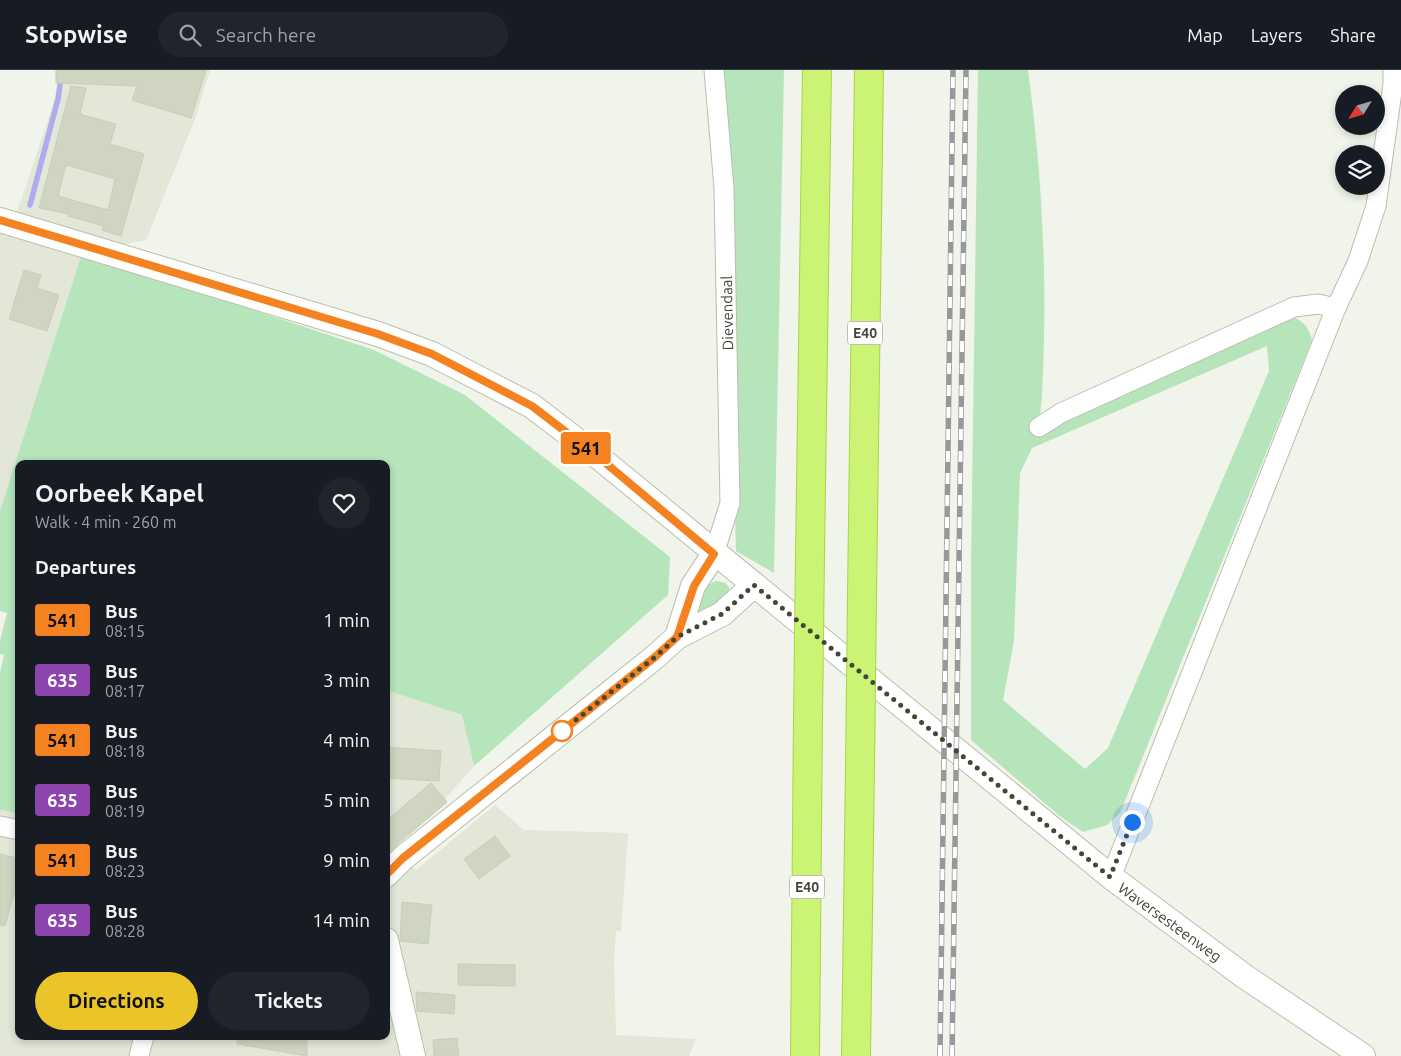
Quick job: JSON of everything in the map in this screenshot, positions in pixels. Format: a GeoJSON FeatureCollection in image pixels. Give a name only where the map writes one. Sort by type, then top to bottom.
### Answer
{"type":"FeatureCollection","features":[{"type":"Feature","properties":{"kind":"highway","name":"E40"},"geometry":{"type":"LineString","coordinates":[[805,1056],[817,70]]}},
{"type":"Feature","properties":{"kind":"highway","name":"E40"},"geometry":{"type":"LineString","coordinates":[[856,1056],[869,70]]}},
{"type":"Feature","properties":{"kind":"street","name":"Dievendaal"},"geometry":{"type":"LineString","coordinates":[[714,70],[724,188],[730,503],[714,554]]}},
{"type":"Feature","properties":{"kind":"street"},"geometry":{"type":"LineString","coordinates":[[1110,877],[1336,308],[1358,260],[1376,206],[1393,84],[1393,70]]}},
{"type":"Feature","properties":{"kind":"street","name":"Waversesteenweg"},"geometry":{"type":"LineString","coordinates":[[0,220],[378,334],[432,354],[532,406],[596,455],[714,554],[1110,877],[1244,976],[1364,1056]]}},
{"type":"Feature","properties":{"kind":"street"},"geometry":{"type":"LineString","coordinates":[[1039,426],[1061,413],[1294,307],[1318,304],[1336,308]]}},
{"type":"Feature","properties":{"kind":"street"},"geometry":{"type":"LineString","coordinates":[[677,637],[694,586],[714,554]]}},
{"type":"Feature","properties":{"kind":"street"},"geometry":{"type":"LineString","coordinates":[[390,871],[403,858],[655,657],[677,637],[722,614],[754,585]]}},
{"type":"Feature","properties":{"kind":"street"},"geometry":{"type":"LineString","coordinates":[[0,826],[15,829]]}},
{"type":"Feature","properties":{"kind":"street"},"geometry":{"type":"LineString","coordinates":[[390,957],[413,1056]]}},
{"type":"Feature","properties":{"kind":"street"},"geometry":{"type":"LineString","coordinates":[[139,1056],[143,1040]]}},
{"type":"Feature","properties":{"kind":"shaded area"},"geometry":{"type":"Polygon","coordinates":[[[61,70],[210,70],[195,119],[146,240],[82,253],[0,511],[0,233],[7,235],[22,198],[59,87],[61,70]]]}},
{"type":"Feature","properties":{"kind":"shaded area"},"geometry":{"type":"Polygon","coordinates":[[[390,691],[462,715],[474,766],[445,799],[447,802],[395,846],[416,870],[495,805],[524,830],[628,833],[621,931],[616,931],[614,962],[616,1035],[696,1039],[689,1056],[0,1056],[0,810],[15,812],[15,1040],[390,1040],[390,691]]]}},
{"type":"Feature","properties":{"kind":"green space"},"geometry":{"type":"Polygon","coordinates":[[[721,70],[784,70],[774,573],[736,551],[721,70]]]}},
{"type":"Feature","properties":{"kind":"green space"},"geometry":{"type":"Polygon","coordinates":[[[978,70],[1028,70],[1039,171],[1044,272],[1043,374],[1038,430],[1294,317],[1306,326],[1312,340],[1120,813],[1107,825],[1083,832],[1061,817],[971,740],[971,564],[978,70]],[[1267,346],[1032,448],[1020,473],[1014,641],[1003,700],[1085,769],[1108,748],[1269,371],[1267,346]]]}},
{"type":"Feature","properties":{"kind":"green space"},"geometry":{"type":"Polygon","coordinates":[[[82,253],[374,350],[465,395],[670,557],[668,595],[474,766],[462,715],[390,691],[390,460],[16,460],[82,253]]]}},
{"type":"Feature","properties":{"kind":"green space"},"geometry":{"type":"Polygon","coordinates":[[[15,464],[15,812],[0,810],[0,673],[4,655],[0,654],[0,641],[7,613],[0,611],[0,511],[15,464]]]}},
{"type":"Feature","properties":{"kind":"green space"},"geometry":{"type":"Polygon","coordinates":[[[717,581],[725,583],[729,587],[729,599],[700,613],[697,612],[702,593],[708,586],[717,581]]]}},
{"type":"Feature","properties":{"kind":"building"},"geometry":{"type":"Polygon","coordinates":[[[56,70],[206,70],[191,118],[132,100],[137,86],[56,83],[56,70]]]}},
{"type":"Feature","properties":{"kind":"building"},"geometry":{"type":"Polygon","coordinates":[[[71,86],[86,88],[80,114],[116,124],[110,144],[144,154],[121,236],[102,230],[104,226],[68,216],[69,214],[39,208],[71,86]],[[66,165],[58,196],[108,210],[115,179],[66,165]]]}},
{"type":"Feature","properties":{"kind":"building"},"geometry":{"type":"Polygon","coordinates":[[[24,270],[41,275],[37,288],[59,295],[47,331],[9,319],[24,270]]]}},
{"type":"Feature","properties":{"kind":"building"},"geometry":{"type":"Polygon","coordinates":[[[390,747],[441,751],[439,781],[390,778],[390,747]]]}},
{"type":"Feature","properties":{"kind":"building"},"geometry":{"type":"Polygon","coordinates":[[[431,783],[447,802],[390,851],[390,818],[431,783]]]}},
{"type":"Feature","properties":{"kind":"building"},"geometry":{"type":"Polygon","coordinates":[[[495,836],[510,856],[479,879],[464,859],[495,836]]]}},
{"type":"Feature","properties":{"kind":"building"},"geometry":{"type":"Polygon","coordinates":[[[0,854],[15,858],[15,890],[5,926],[0,925],[0,854]]]}},
{"type":"Feature","properties":{"kind":"building"},"geometry":{"type":"Polygon","coordinates":[[[402,902],[432,905],[428,944],[400,941],[402,902]]]}},
{"type":"Feature","properties":{"kind":"building"},"geometry":{"type":"Polygon","coordinates":[[[458,964],[515,965],[515,986],[458,985],[458,964]]]}},
{"type":"Feature","properties":{"kind":"building"},"geometry":{"type":"Polygon","coordinates":[[[416,992],[455,995],[454,1014],[417,1011],[416,992]]]}},
{"type":"Feature","properties":{"kind":"building"},"geometry":{"type":"Polygon","coordinates":[[[457,1038],[459,1056],[434,1056],[433,1040],[457,1038]]]}},
{"type":"Feature","properties":{"kind":"building"},"geometry":{"type":"Polygon","coordinates":[[[238,1040],[307,1040],[307,1056],[237,1044],[238,1040]]]}},
{"type":"Feature","properties":{"kind":"waterway"},"geometry":{"type":"LineString","coordinates":[[30,205],[58,99],[62,70]]}},
{"type":"Feature","properties":{"kind":"railway"},"geometry":{"type":"LineString","coordinates":[[940,1056],[953,70]]}},
{"type":"Feature","properties":{"kind":"railway"},"geometry":{"type":"LineString","coordinates":[[952,1056],[966,70]]}},
{"type":"Feature","properties":{"kind":"bus line","name":"541"},"geometry":{"type":"LineString","coordinates":[[0,220],[378,334],[432,354],[532,406],[596,455],[714,554],[694,586],[677,637],[655,657],[403,858],[390,871]]}},
{"type":"Feature","properties":{"kind":"route"},"geometry":{"type":"LineString","coordinates":[[562,731],[655,657],[677,637],[722,614],[754,585],[1110,877],[1132,822]]}}]}
